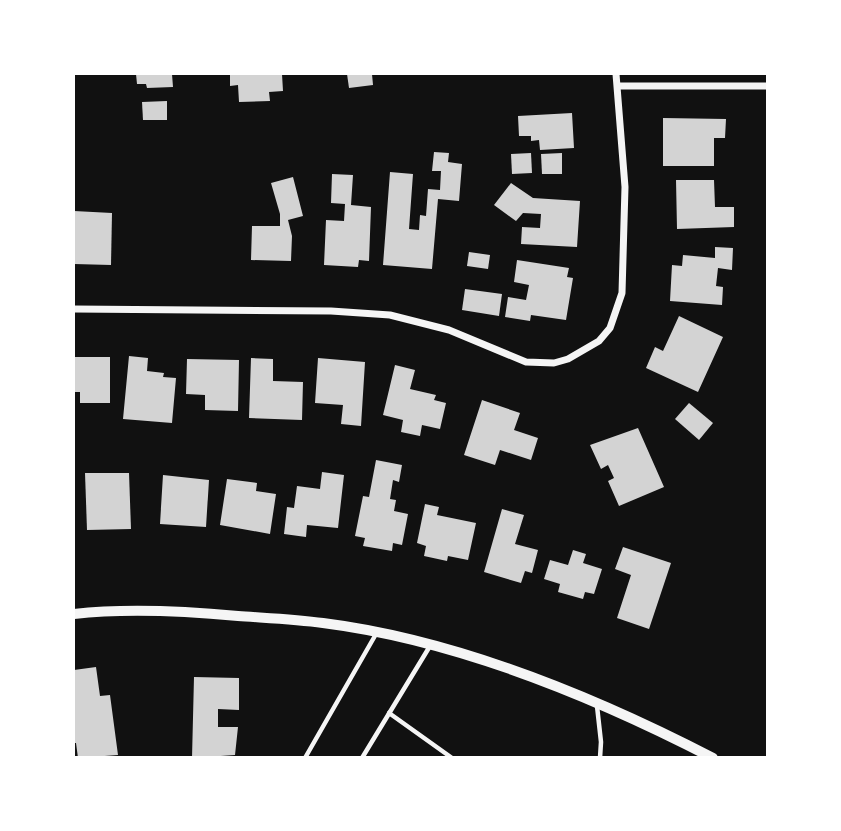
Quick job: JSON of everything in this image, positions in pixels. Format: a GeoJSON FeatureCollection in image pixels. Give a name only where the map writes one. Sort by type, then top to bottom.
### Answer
{"type":"FeatureCollection","features":[{"type":"Feature","properties":{"kind":"street"},"geometry":{"type":"LineString","coordinates":[[74,309],[331,311],[390,315],[449,330],[526,362],[554,363],[568,359],[598,341],[610,328],[622,293],[625,187],[616,74]]}},
{"type":"Feature","properties":{"kind":"street"},"geometry":{"type":"LineString","coordinates":[[618,86],[768,86]]}},
{"type":"Feature","properties":{"kind":"street"},"geometry":{"type":"LineString","coordinates":[[74,614],[200,612],[324,623],[377,634],[430,646],[526,674],[638,719],[713,758]]}},
{"type":"Feature","properties":{"kind":"lane"},"geometry":{"type":"LineString","coordinates":[[305,758],[377,634]]}},
{"type":"Feature","properties":{"kind":"lane"},"geometry":{"type":"LineString","coordinates":[[362,758],[430,646]]}},
{"type":"Feature","properties":{"kind":"lane"},"geometry":{"type":"LineString","coordinates":[[597,703],[600,758]]}},
{"type":"Feature","properties":{"kind":"lane"},"geometry":{"type":"LineString","coordinates":[[389,713],[452,758]]}},
{"type":"Feature","properties":{"kind":"building"},"geometry":{"type":"Polygon","coordinates":[[[136,74],[172,74],[173,87],[147,88],[146,84],[137,84],[136,74]]]}},
{"type":"Feature","properties":{"kind":"building"},"geometry":{"type":"Polygon","coordinates":[[[230,74],[282,74],[283,91],[269,92],[270,101],[239,102],[238,85],[230,86],[230,74]]]}},
{"type":"Feature","properties":{"kind":"building"},"geometry":{"type":"Polygon","coordinates":[[[347,74],[372,74],[373,85],[349,88],[347,74]]]}},
{"type":"Feature","properties":{"kind":"building"},"geometry":{"type":"Polygon","coordinates":[[[167,101],[167,120],[143,120],[142,102],[167,101]]]}},
{"type":"Feature","properties":{"kind":"building"},"geometry":{"type":"Polygon","coordinates":[[[572,113],[574,148],[540,150],[539,140],[531,141],[531,136],[519,136],[518,116],[572,113]]]}},
{"type":"Feature","properties":{"kind":"building"},"geometry":{"type":"Polygon","coordinates":[[[663,118],[726,119],[725,138],[714,138],[714,166],[663,166],[663,118]]]}},
{"type":"Feature","properties":{"kind":"building"},"geometry":{"type":"Polygon","coordinates":[[[434,152],[449,153],[448,162],[462,164],[459,201],[438,199],[432,269],[383,265],[390,172],[413,174],[409,229],[419,230],[420,215],[426,216],[428,189],[440,190],[441,171],[432,171],[434,152]]]}},
{"type":"Feature","properties":{"kind":"building"},"geometry":{"type":"Polygon","coordinates":[[[531,153],[532,173],[512,174],[511,154],[531,153]]]}},
{"type":"Feature","properties":{"kind":"building"},"geometry":{"type":"Polygon","coordinates":[[[562,153],[562,174],[542,174],[541,154],[562,153]]]}},
{"type":"Feature","properties":{"kind":"building"},"geometry":{"type":"Polygon","coordinates":[[[332,174],[353,175],[351,205],[371,207],[369,261],[359,260],[358,267],[324,265],[326,220],[344,221],[345,204],[331,203],[332,174]]]}},
{"type":"Feature","properties":{"kind":"building"},"geometry":{"type":"Polygon","coordinates":[[[293,177],[303,216],[288,220],[292,236],[291,261],[251,260],[252,226],[280,226],[280,214],[271,183],[293,177]]]}},
{"type":"Feature","properties":{"kind":"building"},"geometry":{"type":"Polygon","coordinates":[[[676,180],[714,180],[715,207],[734,207],[734,227],[677,229],[676,180]]]}},
{"type":"Feature","properties":{"kind":"building"},"geometry":{"type":"Polygon","coordinates":[[[511,183],[533,198],[580,201],[577,247],[521,244],[522,227],[540,228],[541,214],[523,213],[516,221],[494,205],[511,183]]]}},
{"type":"Feature","properties":{"kind":"building"},"geometry":{"type":"Polygon","coordinates":[[[74,211],[112,213],[111,265],[74,264],[74,211]]]}},
{"type":"Feature","properties":{"kind":"building"},"geometry":{"type":"Polygon","coordinates":[[[715,247],[733,248],[732,270],[718,268],[716,286],[723,287],[722,305],[670,301],[672,265],[682,266],[683,255],[715,258],[715,247]]]}},
{"type":"Feature","properties":{"kind":"building"},"geometry":{"type":"Polygon","coordinates":[[[469,252],[490,255],[488,269],[467,266],[469,252]]]}},
{"type":"Feature","properties":{"kind":"building"},"geometry":{"type":"Polygon","coordinates":[[[517,260],[569,268],[567,277],[573,278],[566,320],[531,315],[530,321],[505,317],[508,297],[526,300],[529,285],[514,282],[517,260]]]}},
{"type":"Feature","properties":{"kind":"building"},"geometry":{"type":"Polygon","coordinates":[[[465,289],[502,294],[499,316],[462,310],[465,289]]]}},
{"type":"Feature","properties":{"kind":"building"},"geometry":{"type":"Polygon","coordinates":[[[679,316],[723,337],[698,392],[646,368],[655,347],[663,351],[679,316]]]}},
{"type":"Feature","properties":{"kind":"building"},"geometry":{"type":"Polygon","coordinates":[[[129,356],[148,358],[147,371],[176,378],[172,423],[123,419],[129,356]]]}},
{"type":"Feature","properties":{"kind":"building"},"geometry":{"type":"Polygon","coordinates":[[[74,357],[110,357],[110,403],[80,403],[80,392],[74,392],[74,357]]]}},
{"type":"Feature","properties":{"kind":"building"},"geometry":{"type":"Polygon","coordinates":[[[251,358],[273,359],[273,381],[303,382],[302,420],[249,418],[251,358]]]}},
{"type":"Feature","properties":{"kind":"building"},"geometry":{"type":"Polygon","coordinates":[[[318,358],[365,362],[361,426],[341,424],[343,405],[315,403],[318,358]]]}},
{"type":"Feature","properties":{"kind":"building"},"geometry":{"type":"Polygon","coordinates":[[[187,359],[239,360],[238,411],[205,410],[205,395],[186,394],[187,359]]]}},
{"type":"Feature","properties":{"kind":"building"},"geometry":{"type":"Polygon","coordinates":[[[395,365],[415,370],[410,389],[436,395],[434,400],[446,403],[440,429],[422,425],[420,436],[401,432],[403,420],[383,415],[395,365]]]}},
{"type":"Feature","properties":{"kind":"building"},"geometry":{"type":"Polygon","coordinates":[[[482,400],[520,413],[514,430],[538,438],[531,460],[500,450],[495,465],[464,455],[482,400]]]}},
{"type":"Feature","properties":{"kind":"building"},"geometry":{"type":"Polygon","coordinates":[[[689,403],[713,423],[699,440],[675,419],[689,403]]]}},
{"type":"Feature","properties":{"kind":"building"},"geometry":{"type":"Polygon","coordinates":[[[638,428],[664,487],[619,506],[608,481],[614,478],[608,465],[601,469],[590,445],[638,428]]]}},
{"type":"Feature","properties":{"kind":"building"},"geometry":{"type":"Polygon","coordinates":[[[376,460],[402,465],[399,482],[393,480],[390,499],[396,500],[394,511],[408,514],[402,545],[393,543],[392,551],[363,546],[365,538],[355,536],[363,496],[369,497],[376,460]]]}},
{"type":"Feature","properties":{"kind":"building"},"geometry":{"type":"Polygon","coordinates":[[[322,472],[344,475],[338,528],[307,525],[306,537],[284,534],[287,507],[294,508],[297,486],[320,489],[322,472]]]}},
{"type":"Feature","properties":{"kind":"building"},"geometry":{"type":"Polygon","coordinates":[[[85,473],[129,473],[131,529],[87,530],[85,473]]]}},
{"type":"Feature","properties":{"kind":"building"},"geometry":{"type":"Polygon","coordinates":[[[163,475],[209,480],[206,527],[160,524],[163,475]]]}},
{"type":"Feature","properties":{"kind":"building"},"geometry":{"type":"Polygon","coordinates":[[[227,479],[257,483],[256,491],[276,494],[270,534],[220,525],[227,479]]]}},
{"type":"Feature","properties":{"kind":"building"},"geometry":{"type":"Polygon","coordinates":[[[425,504],[439,507],[437,515],[476,523],[468,560],[448,556],[447,561],[424,556],[426,546],[417,543],[425,504]]]}},
{"type":"Feature","properties":{"kind":"building"},"geometry":{"type":"Polygon","coordinates":[[[502,509],[524,515],[515,544],[538,550],[532,573],[525,571],[521,583],[484,572],[502,509]]]}},
{"type":"Feature","properties":{"kind":"building"},"geometry":{"type":"Polygon","coordinates":[[[623,547],[671,563],[649,629],[617,618],[631,575],[615,569],[623,547]]]}},
{"type":"Feature","properties":{"kind":"building"},"geometry":{"type":"Polygon","coordinates":[[[573,550],[586,554],[583,563],[602,569],[594,594],[585,592],[583,599],[558,592],[560,584],[544,579],[550,560],[568,565],[573,550]]]}},
{"type":"Feature","properties":{"kind":"building"},"geometry":{"type":"Polygon","coordinates":[[[96,667],[100,696],[110,695],[118,755],[78,758],[74,743],[74,670],[96,667]]]}},
{"type":"Feature","properties":{"kind":"building"},"geometry":{"type":"Polygon","coordinates":[[[194,677],[239,678],[239,710],[218,709],[218,727],[238,727],[235,755],[192,758],[194,677]]]}}]}
